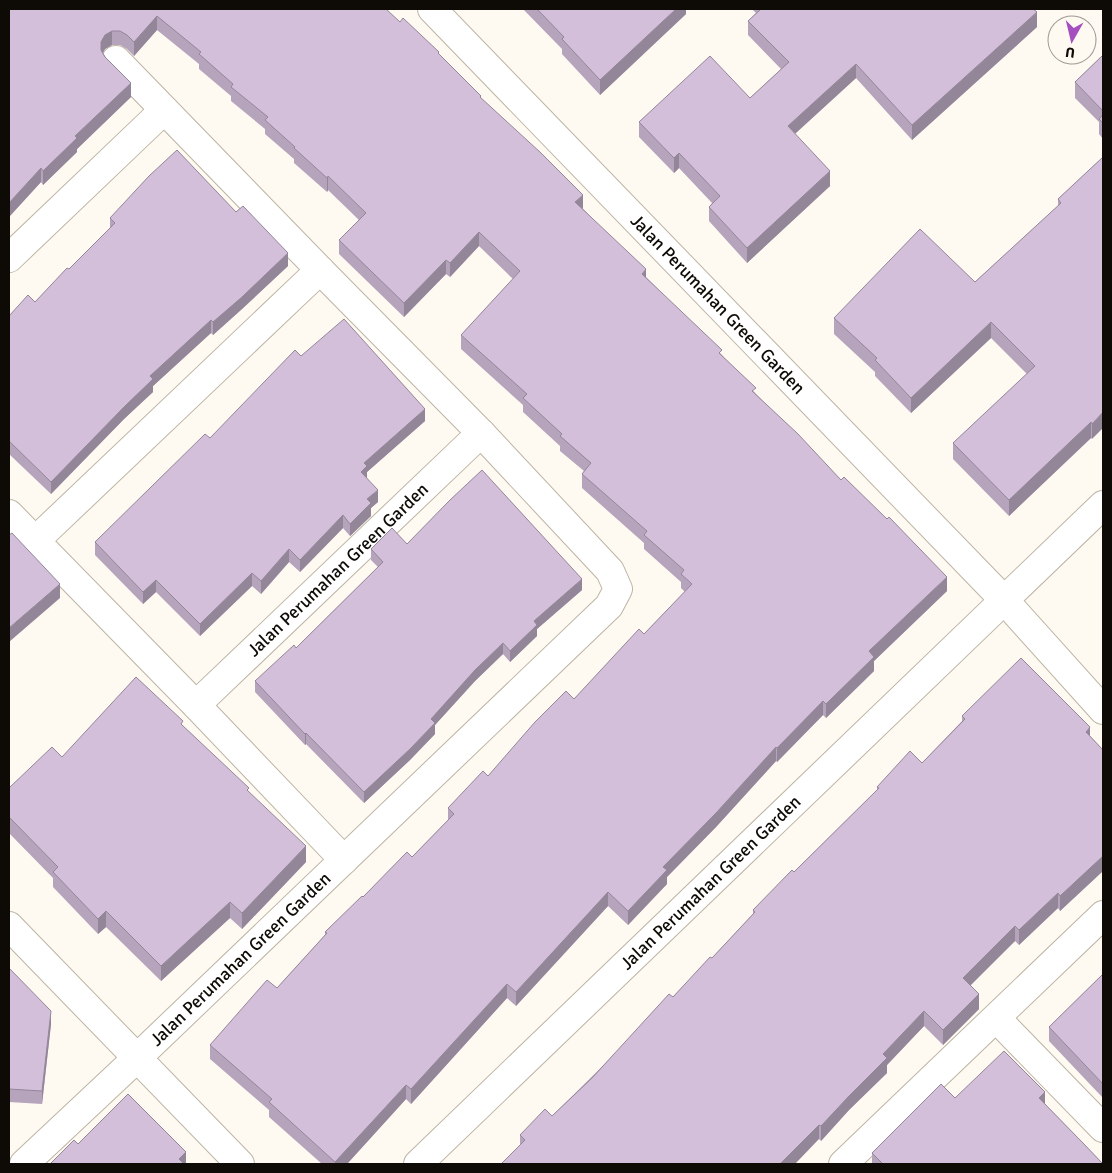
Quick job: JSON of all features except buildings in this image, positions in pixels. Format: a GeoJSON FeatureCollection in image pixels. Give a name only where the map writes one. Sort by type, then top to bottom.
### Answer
{"type":"FeatureCollection","features":[{"type":"Feature","properties":{"kind":"street","name":"Jalan Perumahan Green Garden"},"geometry":{"type":"LineString","coordinates":[[432,9],[1005,601],[1103,710]]}},
{"type":"Feature","properties":{"kind":"street","name":"Jalan Perumahan Green Garden"},"geometry":{"type":"LineString","coordinates":[[24,1164],[609,606],[618,588],[610,571],[480,433],[116,60]]}},
{"type":"Feature","properties":{"kind":"street"},"geometry":{"type":"LineString","coordinates":[[9,258],[164,110]]}},
{"type":"Feature","properties":{"kind":"street"},"geometry":{"type":"LineString","coordinates":[[35,541],[320,270]]}},
{"type":"Feature","properties":{"kind":"street","name":"Jalan Perumahan Green Garden"},"geometry":{"type":"LineString","coordinates":[[196,705],[480,433]]}},
{"type":"Feature","properties":{"kind":"street","name":"Jalan Perumahan Green Garden"},"geometry":{"type":"LineString","coordinates":[[418,1164],[1103,505]]}},
{"type":"Feature","properties":{"kind":"street","name":"Jalan Perumahan Green Garden"},"geometry":{"type":"LineString","coordinates":[[9,514],[344,860]]}},
{"type":"Feature","properties":{"kind":"street"},"geometry":{"type":"LineString","coordinates":[[843,1164],[1103,916]]}},
{"type":"Feature","properties":{"kind":"street","name":"Jalan Perumahan Green Garden"},"geometry":{"type":"LineString","coordinates":[[9,926],[240,1164]]}},
{"type":"Feature","properties":{"kind":"street"},"geometry":{"type":"LineString","coordinates":[[996,1018],[1103,1128]]}}]}
